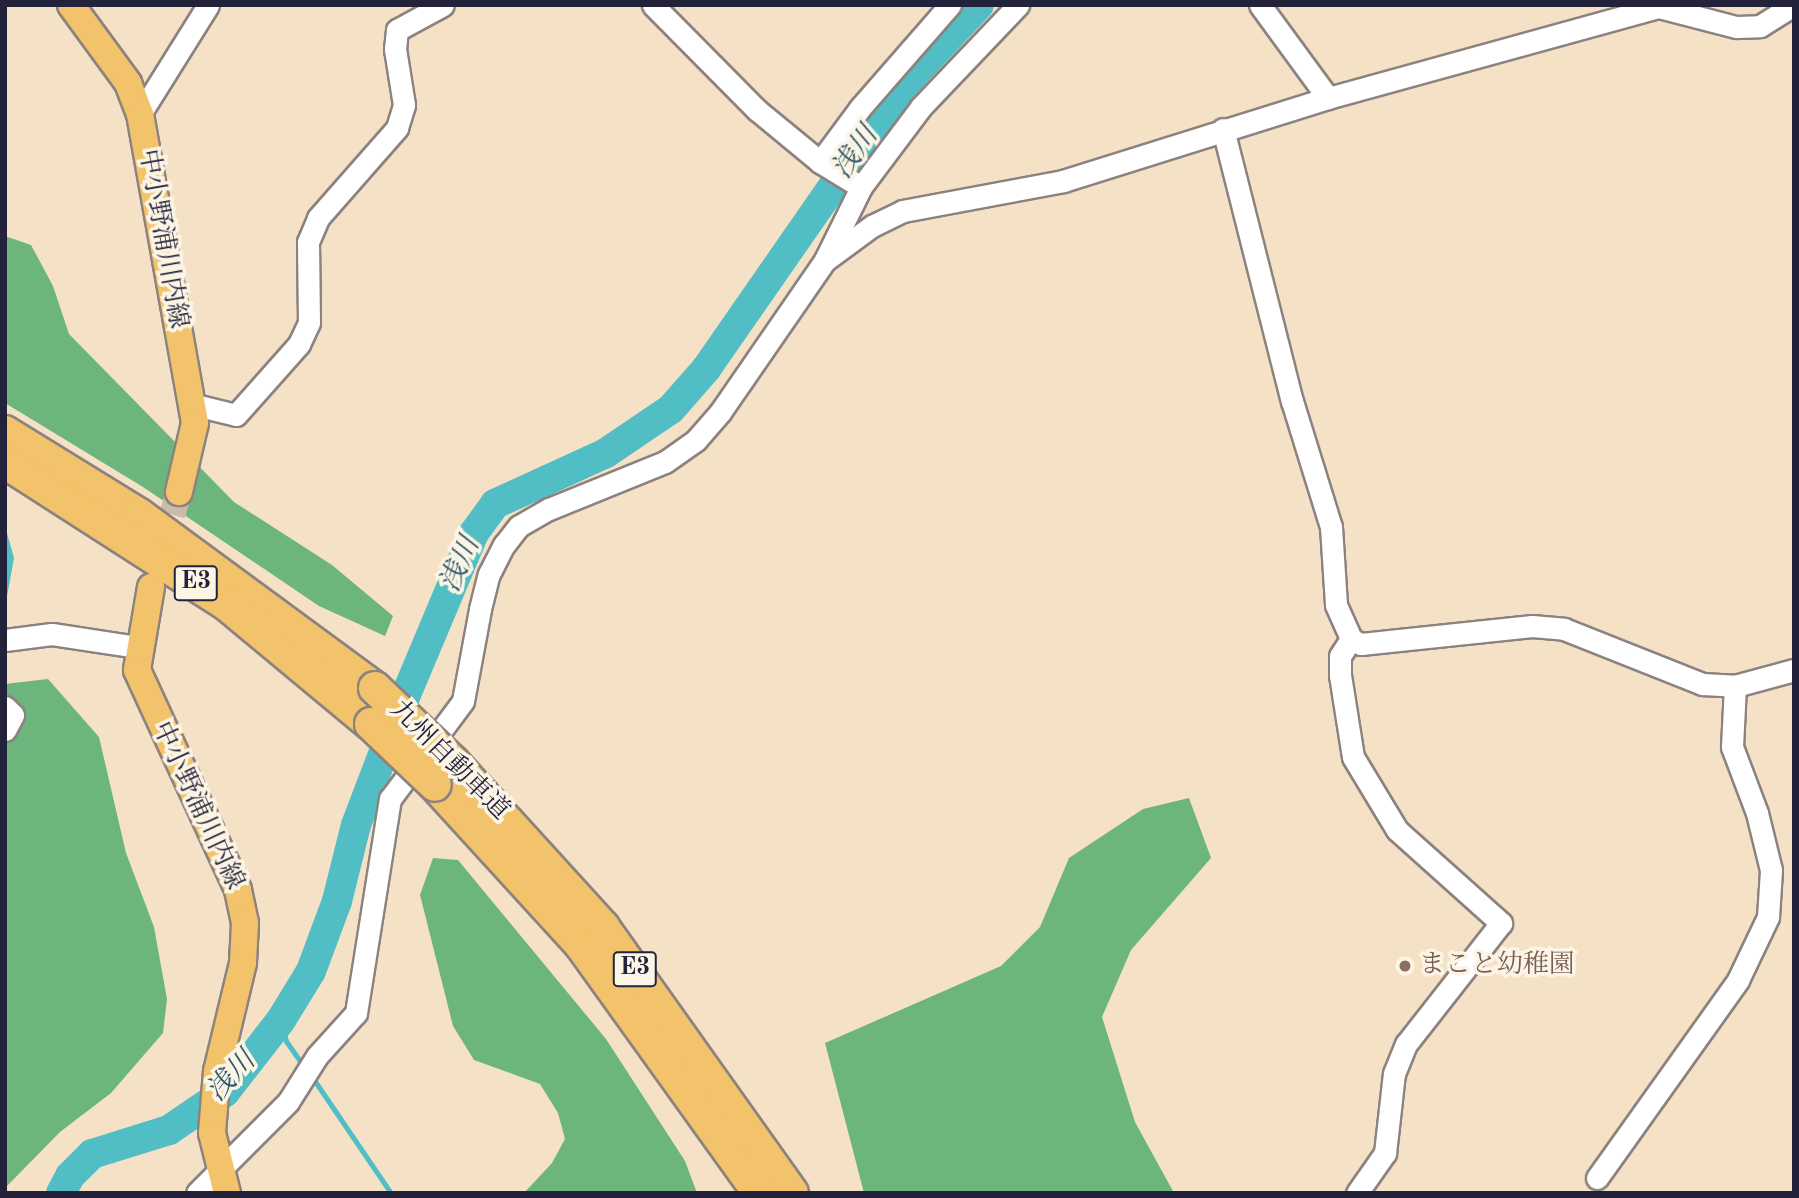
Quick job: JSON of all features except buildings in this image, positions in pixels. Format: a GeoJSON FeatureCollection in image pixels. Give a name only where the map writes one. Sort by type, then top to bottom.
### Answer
{"type":"FeatureCollection","features":[{"type":"Feature","properties":{"kind":"highway","name":"九州自動車道"},"geometry":{"type":"LineString","coordinates":[[5,432],[138,514],[375,688],[581,945],[759,1193]]}},
{"type":"Feature","properties":{"kind":"highway","name":"九州自動車道"},"geometry":{"type":"LineString","coordinates":[[5,462],[225,603],[371,724],[445,774],[603,927],[667,1011],[792,1193]]}},
{"type":"Feature","properties":{"kind":"main road","name":"中小野浦川内線"},"geometry":{"type":"LineString","coordinates":[[71,5],[128,83],[140,114],[195,423],[192,448],[179,492]]}},
{"type":"Feature","properties":{"kind":"main road","name":"中小野浦川内線"},"geometry":{"type":"LineString","coordinates":[[151,587],[138,647],[137,670],[239,890],[246,923],[243,963],[217,1071],[212,1133],[227,1193]]}},
{"type":"Feature","properties":{"kind":"street"},"geometry":{"type":"LineString","coordinates":[[140,114],[208,5]]}},
{"type":"Feature","properties":{"kind":"street"},"geometry":{"type":"LineString","coordinates":[[191,404],[236,415],[299,344],[309,323],[308,242],[318,218],[397,128],[404,105],[395,49],[397,30],[443,5]]}},
{"type":"Feature","properties":{"kind":"street"},"geometry":{"type":"LineString","coordinates":[[653,5],[757,110],[823,164],[857,185]]}},
{"type":"Feature","properties":{"kind":"street"},"geometry":{"type":"LineString","coordinates":[[823,164],[860,108],[950,5]]}},
{"type":"Feature","properties":{"kind":"street"},"geometry":{"type":"LineString","coordinates":[[197,1193],[220,1167],[288,1102],[317,1056],[356,1013],[390,799],[463,701],[480,609],[504,545],[519,526],[549,509],[666,462],[696,440],[722,411],[825,260],[857,185],[921,107],[1018,5]]}},
{"type":"Feature","properties":{"kind":"street"},"geometry":{"type":"LineString","coordinates":[[1260,5],[1328,98]]}},
{"type":"Feature","properties":{"kind":"street"},"geometry":{"type":"LineString","coordinates":[[825,260],[872,226],[904,211],[1063,181],[1328,98],[1659,7],[1736,27],[1760,26],[1793,5]]}},
{"type":"Feature","properties":{"kind":"street"},"geometry":{"type":"LineString","coordinates":[[1223,129],[1296,414],[1331,527],[1336,605],[1351,639],[1361,644],[1532,626],[1564,629],[1702,684],[1735,686],[1794,670]]}},
{"type":"Feature","properties":{"kind":"street"},"geometry":{"type":"LineString","coordinates":[[5,640],[52,634],[138,647]]}},
{"type":"Feature","properties":{"kind":"street"},"geometry":{"type":"LineString","coordinates":[[1351,639],[1340,656],[1339,675],[1353,757],[1398,830],[1501,923],[1406,1044],[1394,1073],[1385,1153],[1357,1193]]}},
{"type":"Feature","properties":{"kind":"street"},"geometry":{"type":"LineString","coordinates":[[1597,1178],[1738,980],[1768,917],[1770,870],[1757,813],[1732,747],[1735,686]]}},
{"type":"Feature","properties":{"kind":"street"},"geometry":{"type":"LineString","coordinates":[[5,707],[13,715],[5,730]]}},
{"type":"Feature","properties":{"kind":"green space"},"geometry":{"type":"Polygon","coordinates":[[[5,236],[31,245],[53,286],[69,334],[234,502],[332,565],[393,616],[385,636],[319,606],[143,487],[5,403],[5,236]]]}},
{"type":"Feature","properties":{"kind":"green space"},"geometry":{"type":"Polygon","coordinates":[[[48,679],[99,737],[126,853],[154,927],[167,999],[163,1033],[111,1093],[60,1132],[5,1188],[5,684],[48,679]]]}},
{"type":"Feature","properties":{"kind":"green space"},"geometry":{"type":"Polygon","coordinates":[[[1189,798],[1211,858],[1131,950],[1102,1017],[1135,1122],[1174,1193],[864,1193],[825,1043],[1001,966],[1040,927],[1069,858],[1143,809],[1189,798]]]}},
{"type":"Feature","properties":{"kind":"green space"},"geometry":{"type":"Polygon","coordinates":[[[433,858],[458,860],[606,1039],[685,1161],[697,1193],[524,1193],[552,1163],[565,1139],[558,1113],[540,1084],[474,1060],[453,1026],[420,895],[433,858]]]}},
{"type":"Feature","properties":{"kind":"water"},"geometry":{"type":"Polygon","coordinates":[[[5,526],[14,558],[5,607],[5,526]]]}},
{"type":"Feature","properties":{"kind":"waterway","name":"浅川"},"geometry":{"type":"LineString","coordinates":[[61,1193],[70,1176],[92,1154],[169,1130],[225,1092],[281,1020],[311,971],[337,901],[356,825],[405,697],[474,533],[495,504],[606,453],[671,409],[706,369],[902,87],[979,5]]}},
{"type":"Feature","properties":{"kind":"waterway"},"geometry":{"type":"LineString","coordinates":[[281,1020],[286,1041],[304,1067]]}},
{"type":"Feature","properties":{"kind":"waterway"},"geometry":{"type":"LineString","coordinates":[[310,1074],[391,1193]]}},
{"type":"Feature","properties":{"kind":"tunnel"},"geometry":{"type":"LineString","coordinates":[[161,552],[179,492]]}},
{"type":"Feature","properties":{"kind":"place","name":"まこと幼稚園"},"geometry":{"type":"Point","coordinates":[1405,966]}}]}
